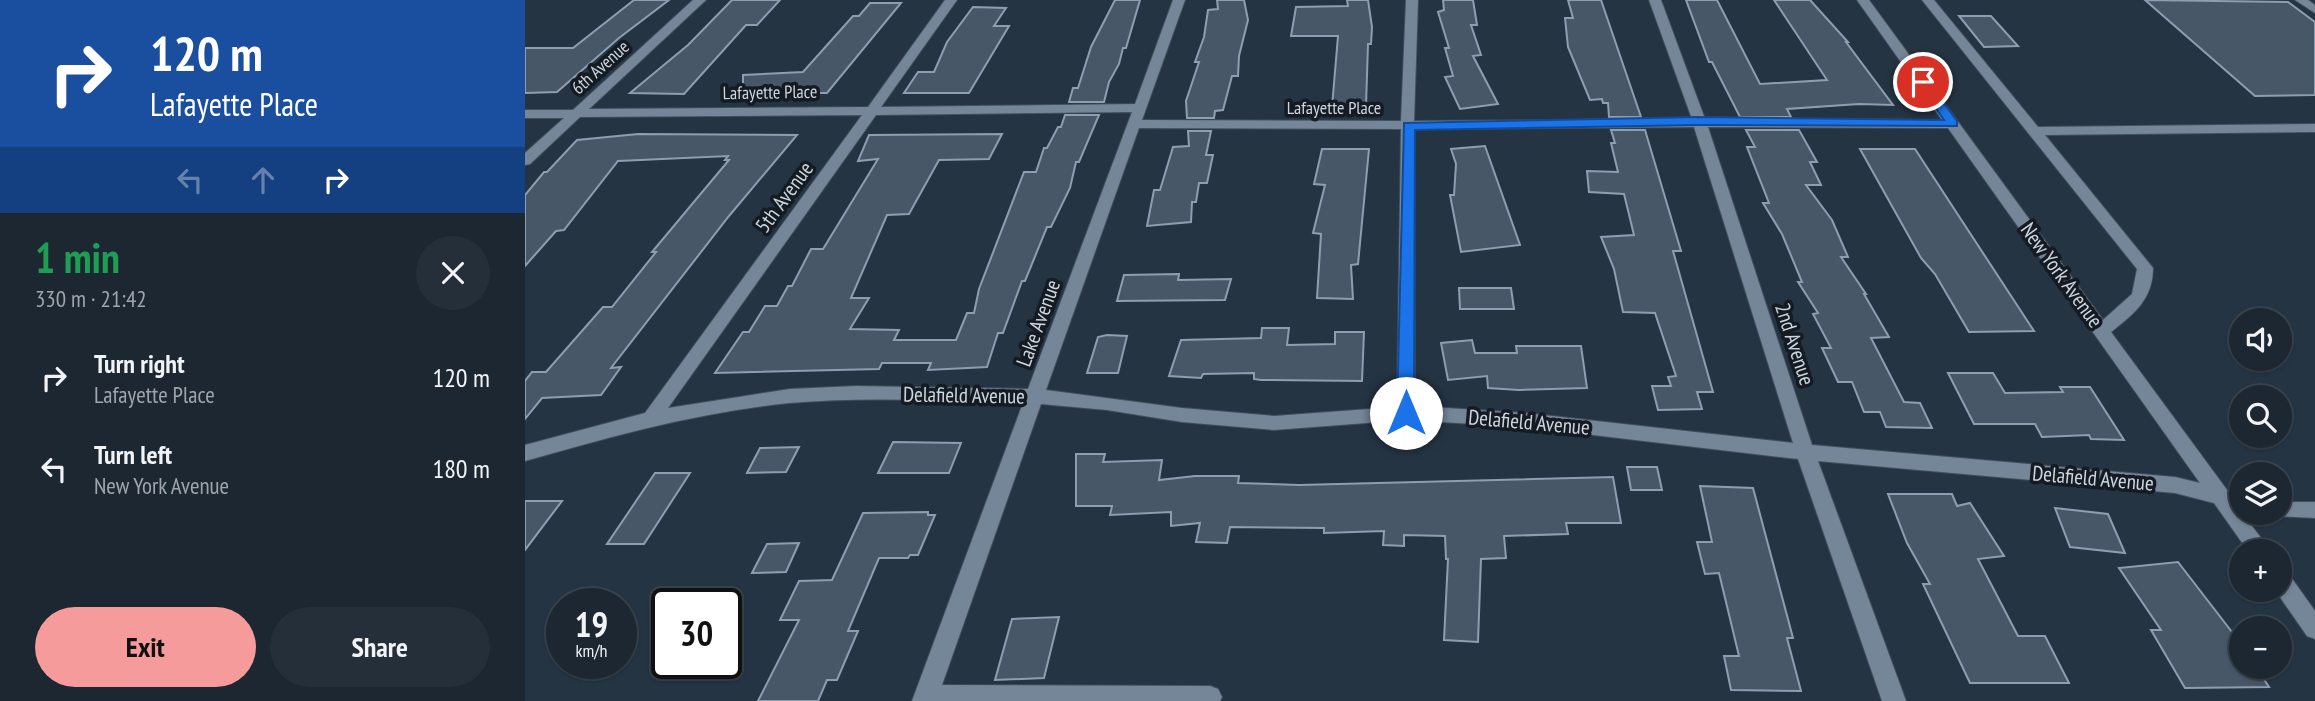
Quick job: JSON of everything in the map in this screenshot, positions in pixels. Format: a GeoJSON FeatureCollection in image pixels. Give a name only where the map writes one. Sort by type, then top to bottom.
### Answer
{"type":"FeatureCollection","features":[{"type":"Feature","properties":{"kind":"street","name":"6th Avenue"},"geometry":{"type":"LineString","coordinates":[[525,161],[700,0]]}},
{"type":"Feature","properties":{"kind":"street","name":"5th Avenue"},"geometry":{"type":"LineString","coordinates":[[651,418],[951,0]]}},
{"type":"Feature","properties":{"kind":"street","name":"Lake Avenue"},"geometry":{"type":"LineString","coordinates":[[925,699],[1179,0]]}},
{"type":"Feature","properties":{"kind":"street"},"geometry":{"type":"LineString","coordinates":[[1406,413],[1412,0]]}},
{"type":"Feature","properties":{"kind":"street","name":"2nd Avenue"},"geometry":{"type":"LineString","coordinates":[[1655,0],[1699,121],[1805,452],[1894,701]]}},
{"type":"Feature","properties":{"kind":"street","name":"New York Avenue"},"geometry":{"type":"LineString","coordinates":[[1863,0],[2251,539]]}},
{"type":"Feature","properties":{"kind":"street"},"geometry":{"type":"LineString","coordinates":[[1928,0],[2145,268],[2146,282],[2137,302],[2102,330]]}},
{"type":"Feature","properties":{"kind":"street"},"geometry":{"type":"LineString","coordinates":[[2301,0],[2315,10]]}},
{"type":"Feature","properties":{"kind":"street","name":"Lafayette Place"},"geometry":{"type":"LineString","coordinates":[[525,114],[872,109],[1409,126],[1699,121],[1953,124]]}},
{"type":"Feature","properties":{"kind":"street"},"geometry":{"type":"LineString","coordinates":[[2034,131],[2315,128]]}},
{"type":"Feature","properties":{"kind":"street","name":"Delafield Avenue"},"geometry":{"type":"LineString","coordinates":[[525,453],[651,418],[790,396],[856,393],[1035,396],[1107,403],[1182,415],[1274,422],[1406,413],[1525,420],[1805,452],[2175,485],[2229,498]]}},
{"type":"Feature","properties":{"kind":"street"},"geometry":{"type":"LineString","coordinates":[[2292,510],[2315,510]]}},
{"type":"Feature","properties":{"kind":"street"},"geometry":{"type":"LineString","coordinates":[[2292,597],[2315,629]]}},
{"type":"Feature","properties":{"kind":"street"},"geometry":{"type":"LineString","coordinates":[[925,699],[1210,697]]}},
{"type":"Feature","properties":{"kind":"building"},"geometry":{"type":"Polygon","coordinates":[[[634,0],[669,0],[619,38],[557,92],[525,93],[525,48],[573,48],[634,0]]]}},
{"type":"Feature","properties":{"kind":"building"},"geometry":{"type":"Polygon","coordinates":[[[732,0],[780,0],[757,25],[746,25],[684,94],[630,93],[688,45],[732,0]]]}},
{"type":"Feature","properties":{"kind":"building"},"geometry":{"type":"Polygon","coordinates":[[[1115,0],[1140,0],[1126,48],[1123,48],[1119,64],[1109,82],[1104,102],[1069,102],[1073,88],[1078,88],[1091,47],[1115,0]]]}},
{"type":"Feature","properties":{"kind":"building"},"geometry":{"type":"Polygon","coordinates":[[[1217,0],[1244,0],[1248,20],[1239,56],[1238,76],[1232,76],[1223,110],[1215,111],[1214,118],[1187,118],[1186,101],[1199,62],[1195,62],[1204,37],[1208,10],[1218,9],[1217,0]]]}},
{"type":"Feature","properties":{"kind":"building"},"geometry":{"type":"Polygon","coordinates":[[[1347,0],[1368,0],[1372,27],[1371,44],[1368,44],[1366,106],[1332,107],[1338,36],[1291,36],[1296,7],[1348,6],[1347,0]]]}},
{"type":"Feature","properties":{"kind":"building"},"geometry":{"type":"Polygon","coordinates":[[[1443,0],[1473,0],[1477,25],[1471,25],[1481,55],[1473,56],[1498,104],[1460,109],[1445,77],[1453,76],[1445,48],[1449,48],[1438,12],[1444,10],[1443,0]]]}},
{"type":"Feature","properties":{"kind":"building"},"geometry":{"type":"Polygon","coordinates":[[[1568,0],[1601,0],[1641,117],[1609,117],[1608,103],[1603,103],[1602,99],[1590,100],[1568,47],[1565,18],[1573,18],[1568,0]]]}},
{"type":"Feature","properties":{"kind":"building"},"geometry":{"type":"Polygon","coordinates":[[[1686,0],[1717,0],[1760,84],[1827,80],[1774,0],[1810,0],[1848,42],[1893,105],[1859,104],[1787,109],[1791,117],[1740,117],[1712,62],[1709,62],[1686,0]]]}},
{"type":"Feature","properties":{"kind":"building"},"geometry":{"type":"Polygon","coordinates":[[[2145,0],[2288,2],[2315,22],[2315,95],[2255,96],[2145,0]]]}},
{"type":"Feature","properties":{"kind":"building"},"geometry":{"type":"Polygon","coordinates":[[[870,3],[901,3],[827,93],[743,93],[743,75],[803,72],[853,16],[859,16],[870,3]]]}},
{"type":"Feature","properties":{"kind":"building"},"geometry":{"type":"Polygon","coordinates":[[[973,7],[1006,8],[994,26],[1009,26],[969,93],[904,93],[918,72],[934,72],[947,42],[973,7]]]}},
{"type":"Feature","properties":{"kind":"building"},"geometry":{"type":"Polygon","coordinates":[[[1959,16],[1991,16],[2018,46],[1984,47],[1959,16]]]}},
{"type":"Feature","properties":{"kind":"building"},"geometry":{"type":"Polygon","coordinates":[[[1065,115],[1099,115],[1079,162],[1076,162],[1070,188],[1051,227],[1047,227],[1025,281],[1022,281],[1003,333],[998,333],[987,367],[928,370],[931,363],[882,363],[879,369],[715,373],[743,332],[749,332],[765,306],[777,306],[788,286],[792,286],[811,249],[823,249],[878,159],[858,161],[869,135],[1002,134],[989,159],[939,160],[909,214],[887,215],[851,298],[869,298],[850,329],[899,330],[894,340],[956,340],[967,313],[974,313],[979,289],[1024,172],[1036,172],[1044,148],[1047,148],[1058,127],[1061,127],[1065,115]]]}},
{"type":"Feature","properties":{"kind":"building"},"geometry":{"type":"Polygon","coordinates":[[[1611,130],[1645,130],[1681,251],[1673,251],[1713,392],[1697,392],[1702,409],[1658,410],[1652,386],[1671,386],[1668,377],[1676,376],[1655,313],[1623,312],[1614,269],[1601,237],[1634,235],[1624,194],[1589,192],[1587,171],[1618,172],[1611,143],[1615,143],[1611,130]]]}},
{"type":"Feature","properties":{"kind":"building"},"geometry":{"type":"Polygon","coordinates":[[[1746,130],[1799,130],[1817,162],[1810,162],[1821,185],[1806,185],[1832,220],[1848,257],[1841,257],[1866,294],[1889,337],[1871,338],[1904,402],[1920,403],[1932,428],[1886,427],[1880,412],[1864,412],[1852,382],[1838,382],[1822,348],[1831,348],[1813,314],[1818,313],[1798,282],[1802,282],[1782,234],[1763,203],[1769,203],[1747,147],[1755,147],[1746,130]]]}},
{"type":"Feature","properties":{"kind":"building"},"geometry":{"type":"Polygon","coordinates":[[[1188,131],[1211,131],[1206,155],[1213,155],[1207,183],[1199,183],[1196,202],[1192,202],[1191,222],[1147,226],[1154,190],[1160,190],[1173,147],[1189,146],[1188,131]]]}},
{"type":"Feature","properties":{"kind":"building"},"geometry":{"type":"Polygon","coordinates":[[[638,134],[797,135],[729,216],[611,368],[621,367],[601,395],[542,398],[525,419],[525,381],[532,372],[546,372],[603,307],[612,307],[656,252],[652,252],[729,160],[725,160],[728,156],[618,161],[564,230],[556,231],[525,266],[525,195],[544,172],[577,140],[638,134]]]}},
{"type":"Feature","properties":{"kind":"building"},"geometry":{"type":"Polygon","coordinates":[[[1485,146],[1520,245],[1461,252],[1450,195],[1454,195],[1456,164],[1451,149],[1485,146]]]}},
{"type":"Feature","properties":{"kind":"building"},"geometry":{"type":"Polygon","coordinates":[[[1322,149],[1369,149],[1358,264],[1351,265],[1353,299],[1317,298],[1321,234],[1313,233],[1325,185],[1314,184],[1322,149]]]}},
{"type":"Feature","properties":{"kind":"building"},"geometry":{"type":"Polygon","coordinates":[[[1860,149],[1915,149],[2034,331],[1969,332],[1935,274],[1921,258],[1860,149]]]}},
{"type":"Feature","properties":{"kind":"building"},"geometry":{"type":"Polygon","coordinates":[[[1179,274],[1178,280],[1231,279],[1225,300],[1117,301],[1124,275],[1179,274]]]}},
{"type":"Feature","properties":{"kind":"building"},"geometry":{"type":"Polygon","coordinates":[[[1459,288],[1511,288],[1514,309],[1460,309],[1459,288]]]}},
{"type":"Feature","properties":{"kind":"building"},"geometry":{"type":"Polygon","coordinates":[[[1262,328],[1289,328],[1287,345],[1335,344],[1335,332],[1364,332],[1362,381],[1261,380],[1254,379],[1254,373],[1203,374],[1201,378],[1169,376],[1181,340],[1261,338],[1262,328]]]}},
{"type":"Feature","properties":{"kind":"building"},"geometry":{"type":"Polygon","coordinates":[[[1127,336],[1118,373],[1087,373],[1098,337],[1127,336]]]}},
{"type":"Feature","properties":{"kind":"building"},"geometry":{"type":"Polygon","coordinates":[[[1472,340],[1475,353],[1517,353],[1516,346],[1581,346],[1587,388],[1488,388],[1487,376],[1448,380],[1441,343],[1472,340]]]}},
{"type":"Feature","properties":{"kind":"building"},"geometry":{"type":"Polygon","coordinates":[[[1948,373],[1993,373],[2005,393],[2063,392],[2060,387],[2090,387],[2124,440],[2091,439],[2089,435],[2042,437],[2035,424],[1974,424],[1948,373]]]}},
{"type":"Feature","properties":{"kind":"building"},"geometry":{"type":"Polygon","coordinates":[[[893,442],[961,443],[949,473],[878,473],[893,442]]]}},
{"type":"Feature","properties":{"kind":"building"},"geometry":{"type":"Polygon","coordinates":[[[799,447],[786,472],[747,473],[760,448],[799,447]]]}},
{"type":"Feature","properties":{"kind":"building"},"geometry":{"type":"Polygon","coordinates":[[[1076,454],[1105,454],[1103,462],[1162,460],[1159,480],[1195,476],[1239,476],[1238,483],[1299,485],[1613,477],[1621,523],[1566,523],[1568,534],[1504,536],[1506,558],[1481,559],[1478,642],[1444,640],[1448,559],[1445,536],[1404,535],[1404,546],[1383,545],[1384,531],[1324,533],[1324,528],[1230,527],[1227,543],[1196,542],[1200,523],[1171,526],[1171,512],[1110,515],[1112,506],[1076,506],[1076,454]]]}},
{"type":"Feature","properties":{"kind":"building"},"geometry":{"type":"Polygon","coordinates":[[[1627,467],[1657,467],[1662,490],[1631,490],[1627,467]]]}},
{"type":"Feature","properties":{"kind":"building"},"geometry":{"type":"Polygon","coordinates":[[[655,473],[690,473],[644,544],[607,544],[655,473]]]}},
{"type":"Feature","properties":{"kind":"building"},"geometry":{"type":"Polygon","coordinates":[[[1700,486],[1753,488],[1793,638],[1787,638],[1801,691],[1731,690],[1724,656],[1739,656],[1719,573],[1705,574],[1697,542],[1712,542],[1700,486]]]}},
{"type":"Feature","properties":{"kind":"building"},"geometry":{"type":"Polygon","coordinates":[[[1888,494],[1952,494],[1957,506],[1970,503],[2004,556],[1978,559],[2018,636],[2045,636],[2069,683],[1970,683],[1923,584],[1930,584],[1907,543],[1888,494]]]}},
{"type":"Feature","properties":{"kind":"building"},"geometry":{"type":"Polygon","coordinates":[[[525,501],[562,501],[525,550],[525,501]]]}},
{"type":"Feature","properties":{"kind":"building"},"geometry":{"type":"Polygon","coordinates":[[[2055,508],[2108,514],[2125,553],[2070,547],[2055,508]]]}},
{"type":"Feature","properties":{"kind":"building"},"geometry":{"type":"Polygon","coordinates":[[[928,512],[928,515],[935,515],[918,555],[910,555],[908,558],[879,558],[848,631],[858,631],[837,680],[827,680],[818,701],[758,701],[799,620],[780,620],[799,581],[832,580],[863,513],[928,512]]]}},
{"type":"Feature","properties":{"kind":"building"},"geometry":{"type":"Polygon","coordinates":[[[799,543],[786,572],[752,573],[767,544],[799,543]]]}},
{"type":"Feature","properties":{"kind":"building"},"geometry":{"type":"Polygon","coordinates":[[[2178,562],[2229,628],[2229,679],[2264,679],[2269,687],[2185,688],[2151,630],[2161,630],[2119,568],[2178,562]]]}},
{"type":"Feature","properties":{"kind":"building"},"geometry":{"type":"Polygon","coordinates":[[[1059,617],[1044,678],[995,680],[1012,619],[1059,617]]]}},
{"type":"Feature","properties":{"kind":"route"},"geometry":{"type":"LineString","coordinates":[[1406,413],[1409,126],[1699,121],[1953,124],[1923,82]]}}]}
